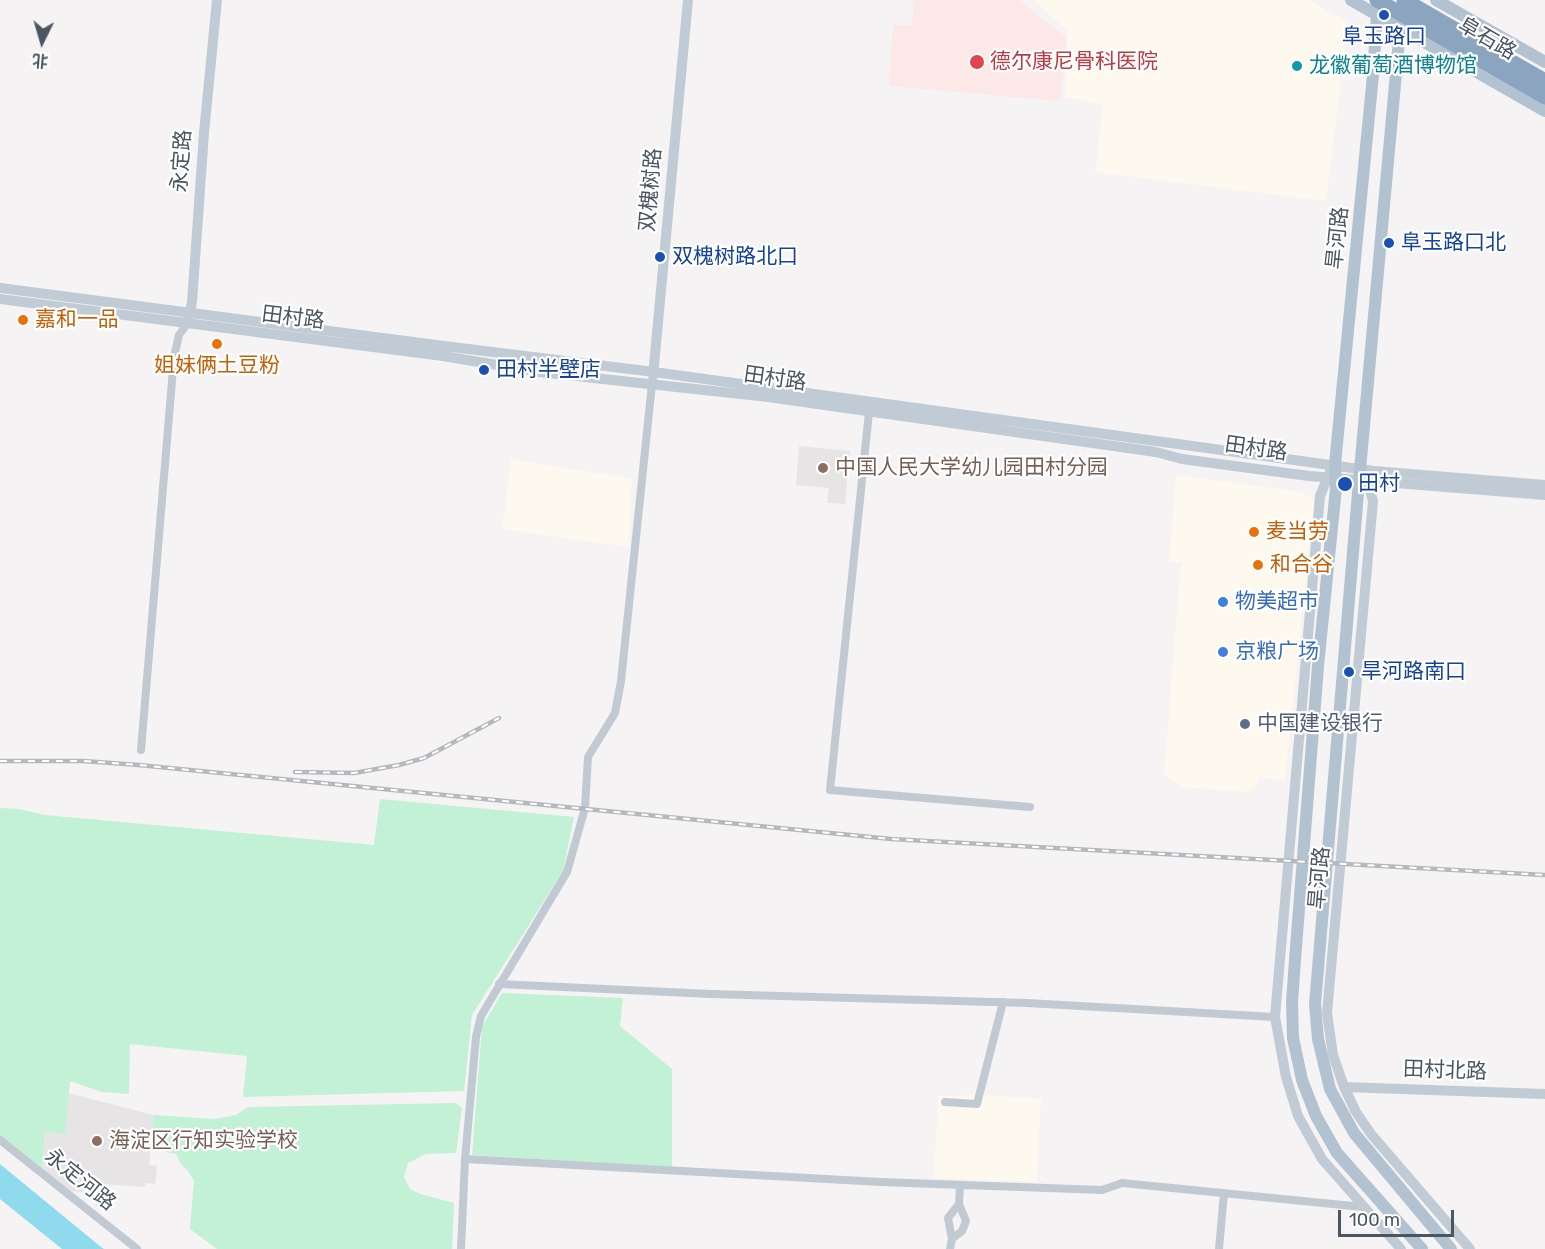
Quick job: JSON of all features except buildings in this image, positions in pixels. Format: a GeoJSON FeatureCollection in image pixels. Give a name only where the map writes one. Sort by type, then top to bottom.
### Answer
{"type":"FeatureCollection","features":[{"type":"Feature","properties":{"kind":"highway","name":"阜石路"},"geometry":{"type":"LineString","coordinates":[[1403,0],[1545,81]]}},
{"type":"Feature","properties":{"kind":"highway","name":"阜石路"},"geometry":{"type":"LineString","coordinates":[[1377,5],[1545,97]]}},
{"type":"Feature","properties":{"kind":"main road","name":"永定路"},"geometry":{"type":"LineString","coordinates":[[187,324],[191,312],[204,133],[217,0]]}},
{"type":"Feature","properties":{"kind":"main road","name":"双槐树路"},"geometry":{"type":"LineString","coordinates":[[652,384],[688,0]]}},
{"type":"Feature","properties":{"kind":"main road","name":"阜石路"},"geometry":{"type":"LineString","coordinates":[[1351,0],[1377,5],[1400,26],[1437,50],[1545,111]]}},
{"type":"Feature","properties":{"kind":"main road","name":"旱河路"},"geometry":{"type":"LineString","coordinates":[[1403,0],[1315,1004],[1318,1039],[1330,1089],[1354,1133],[1452,1249]]}},
{"type":"Feature","properties":{"kind":"main road","name":"阜石路"},"geometry":{"type":"LineString","coordinates":[[1436,0],[1545,62]]}},
{"type":"Feature","properties":{"kind":"main road","name":"旱河路"},"geometry":{"type":"LineString","coordinates":[[1377,5],[1373,75],[1332,478],[1326,597],[1292,1002],[1293,1038],[1302,1080],[1316,1116],[1336,1153],[1422,1249]]}},
{"type":"Feature","properties":{"kind":"main road","name":"田村路"},"geometry":{"type":"LineString","coordinates":[[0,288],[654,372],[1335,464],[1362,477],[1545,495]]}},
{"type":"Feature","properties":{"kind":"main road","name":"田村路"},"geometry":{"type":"LineString","coordinates":[[0,299],[443,356],[551,373],[869,412],[1156,452],[1182,459],[1332,478],[1362,477],[1545,485]]}},
{"type":"Feature","properties":{"kind":"main road","name":"旱河路"},"geometry":{"type":"LineString","coordinates":[[1362,477],[1373,501],[1328,1013],[1333,1055],[1356,1112],[1371,1134],[1470,1249]]}},
{"type":"Feature","properties":{"kind":"main road","name":"旱河路"},"geometry":{"type":"LineString","coordinates":[[1332,478],[1320,496],[1275,1017],[1286,1077],[1298,1116],[1322,1159],[1401,1249]]}},
{"type":"Feature","properties":{"kind":"main road"},"geometry":{"type":"LineString","coordinates":[[1306,657],[1326,597]]}},
{"type":"Feature","properties":{"kind":"main road"},"geometry":{"type":"LineString","coordinates":[[1349,608],[1358,669]]}},
{"type":"Feature","properties":{"kind":"main road","name":"田村北路"},"geometry":{"type":"LineString","coordinates":[[1344,1087],[1545,1094]]}},
{"type":"Feature","properties":{"kind":"main road"},"geometry":{"type":"LineString","coordinates":[[1429,1201],[1452,1249]]}},
{"type":"Feature","properties":{"kind":"street"},"geometry":{"type":"LineString","coordinates":[[141,750],[174,357],[179,335],[187,324]]}},
{"type":"Feature","properties":{"kind":"street"},"geometry":{"type":"LineString","coordinates":[[461,1249],[465,1159],[476,1037],[481,1016],[567,872],[585,808],[588,757],[615,713],[621,681],[652,384]]}},
{"type":"Feature","properties":{"kind":"street"},"geometry":{"type":"LineString","coordinates":[[869,412],[830,790],[1030,807]]}},
{"type":"Feature","properties":{"kind":"street"},"geometry":{"type":"LineString","coordinates":[[499,984],[723,994],[1003,1002],[1275,1017]]}},
{"type":"Feature","properties":{"kind":"street"},"geometry":{"type":"LineString","coordinates":[[945,1102],[977,1104],[1003,1002]]}},
{"type":"Feature","properties":{"kind":"street","name":"永定河路"},"geometry":{"type":"LineString","coordinates":[[0,1140],[137,1249]]}},
{"type":"Feature","properties":{"kind":"street"},"geometry":{"type":"LineString","coordinates":[[465,1159],[960,1185],[1102,1190],[1122,1183],[1363,1207]]}},
{"type":"Feature","properties":{"kind":"street"},"geometry":{"type":"LineString","coordinates":[[952,1239],[962,1231],[966,1221],[959,1204],[960,1185]]}},
{"type":"Feature","properties":{"kind":"street"},"geometry":{"type":"LineString","coordinates":[[1219,1249],[1224,1193]]}},
{"type":"Feature","properties":{"kind":"street"},"geometry":{"type":"LineString","coordinates":[[950,1249],[952,1239],[948,1218],[959,1204]]}},
{"type":"Feature","properties":{"kind":"shaded area","name":"德尔康尼骨科医院"},"geometry":{"type":"Polygon","coordinates":[[[914,0],[1019,0],[1066,38],[1060,101],[889,86],[893,25],[912,25],[914,0]]]}},
{"type":"Feature","properties":{"kind":"shaded area"},"geometry":{"type":"Polygon","coordinates":[[[1033,0],[1308,0],[1348,22],[1326,201],[1095,172],[1103,104],[1065,97],[1068,31],[1033,0]]]}},
{"type":"Feature","properties":{"kind":"shaded area","name":"中国人民大学幼儿园田村分园"},"geometry":{"type":"Polygon","coordinates":[[[799,446],[850,451],[845,504],[827,503],[829,488],[796,485],[799,446]]]}},
{"type":"Feature","properties":{"kind":"shaded area"},"geometry":{"type":"Polygon","coordinates":[[[511,459],[632,479],[629,547],[502,529],[511,459]]]}},
{"type":"Feature","properties":{"kind":"shaded area","name":"京粮广场"},"geometry":{"type":"Polygon","coordinates":[[[1176,475],[1302,492],[1314,499],[1285,780],[1258,778],[1256,786],[1248,792],[1182,787],[1164,775],[1181,562],[1169,562],[1176,475]]]}},
{"type":"Feature","properties":{"kind":"shaded area","name":"海淀区行知实验学校"},"geometry":{"type":"Polygon","coordinates":[[[68,1093],[154,1115],[149,1165],[157,1166],[155,1184],[146,1183],[145,1187],[103,1184],[102,1195],[65,1190],[42,1171],[45,1132],[65,1134],[68,1093]]]}},
{"type":"Feature","properties":{"kind":"shaded area"},"geometry":{"type":"Polygon","coordinates":[[[987,1095],[1042,1099],[1037,1182],[934,1178],[938,1096],[987,1095]]]}},
{"type":"Feature","properties":{"kind":"green space"},"geometry":{"type":"Polygon","coordinates":[[[380,799],[574,817],[563,871],[472,1015],[464,1091],[243,1097],[247,1056],[130,1044],[129,1094],[102,1092],[70,1081],[65,1134],[45,1132],[42,1171],[0,1136],[0,808],[19,809],[45,815],[374,845],[380,799]]]}},
{"type":"Feature","properties":{"kind":"green space"},"geometry":{"type":"Polygon","coordinates":[[[502,993],[623,998],[620,1026],[672,1069],[672,1167],[472,1155],[482,1027],[502,993]]]}},
{"type":"Feature","properties":{"kind":"green space"},"geometry":{"type":"Polygon","coordinates":[[[455,1103],[462,1108],[456,1153],[426,1154],[408,1163],[404,1177],[410,1189],[454,1203],[452,1249],[217,1249],[190,1229],[194,1181],[188,1171],[176,1154],[150,1149],[154,1115],[214,1119],[236,1115],[248,1107],[455,1103]]]}},
{"type":"Feature","properties":{"kind":"water"},"geometry":{"type":"Polygon","coordinates":[[[0,1164],[104,1249],[62,1249],[0,1199],[0,1164]]]}},
{"type":"Feature","properties":{"kind":"railway"},"geometry":{"type":"LineString","coordinates":[[295,772],[354,773],[399,765],[424,758],[499,718]]}},
{"type":"Feature","properties":{"kind":"railway"},"geometry":{"type":"LineString","coordinates":[[0,761],[83,761],[139,765],[891,839],[1545,875]]}},
{"type":"Feature","properties":{"kind":"place","name":"阜玉路口"},"geometry":{"type":"Point","coordinates":[1384,15]}},
{"type":"Feature","properties":{"kind":"place","name":"德尔康尼骨科医院"},"geometry":{"type":"Point","coordinates":[977,62]}},
{"type":"Feature","properties":{"kind":"place","name":"龙徽葡萄酒博物馆"},"geometry":{"type":"Point","coordinates":[1297,66]}},
{"type":"Feature","properties":{"kind":"place","name":"阜玉路口北"},"geometry":{"type":"Point","coordinates":[1389,243]}},
{"type":"Feature","properties":{"kind":"place","name":"双槐树路北口"},"geometry":{"type":"Point","coordinates":[660,257]}},
{"type":"Feature","properties":{"kind":"place","name":"嘉和一品"},"geometry":{"type":"Point","coordinates":[23,320]}},
{"type":"Feature","properties":{"kind":"place","name":"姐妹俩土豆粉"},"geometry":{"type":"Point","coordinates":[217,344]}},
{"type":"Feature","properties":{"kind":"place","name":"田村半壁店"},"geometry":{"type":"Point","coordinates":[484,370]}},
{"type":"Feature","properties":{"kind":"place","name":"中国人民大学幼儿园田村分园"},"geometry":{"type":"Point","coordinates":[823,468]}},
{"type":"Feature","properties":{"kind":"place","name":"田村"},"geometry":{"type":"Point","coordinates":[1345,484]}},
{"type":"Feature","properties":{"kind":"place","name":"麦当劳"},"geometry":{"type":"Point","coordinates":[1254,532]}},
{"type":"Feature","properties":{"kind":"place","name":"和合谷"},"geometry":{"type":"Point","coordinates":[1258,565]}},
{"type":"Feature","properties":{"kind":"place","name":"物美超市"},"geometry":{"type":"Point","coordinates":[1223,602]}},
{"type":"Feature","properties":{"kind":"place","name":"京粮广场"},"geometry":{"type":"Point","coordinates":[1223,652]}},
{"type":"Feature","properties":{"kind":"place","name":"旱河路南口"},"geometry":{"type":"Point","coordinates":[1349,672]}},
{"type":"Feature","properties":{"kind":"place","name":"中国建设银行"},"geometry":{"type":"Point","coordinates":[1245,724]}},
{"type":"Feature","properties":{"kind":"place","name":"海淀区行知实验学校"},"geometry":{"type":"Point","coordinates":[97,1141]}}]}
